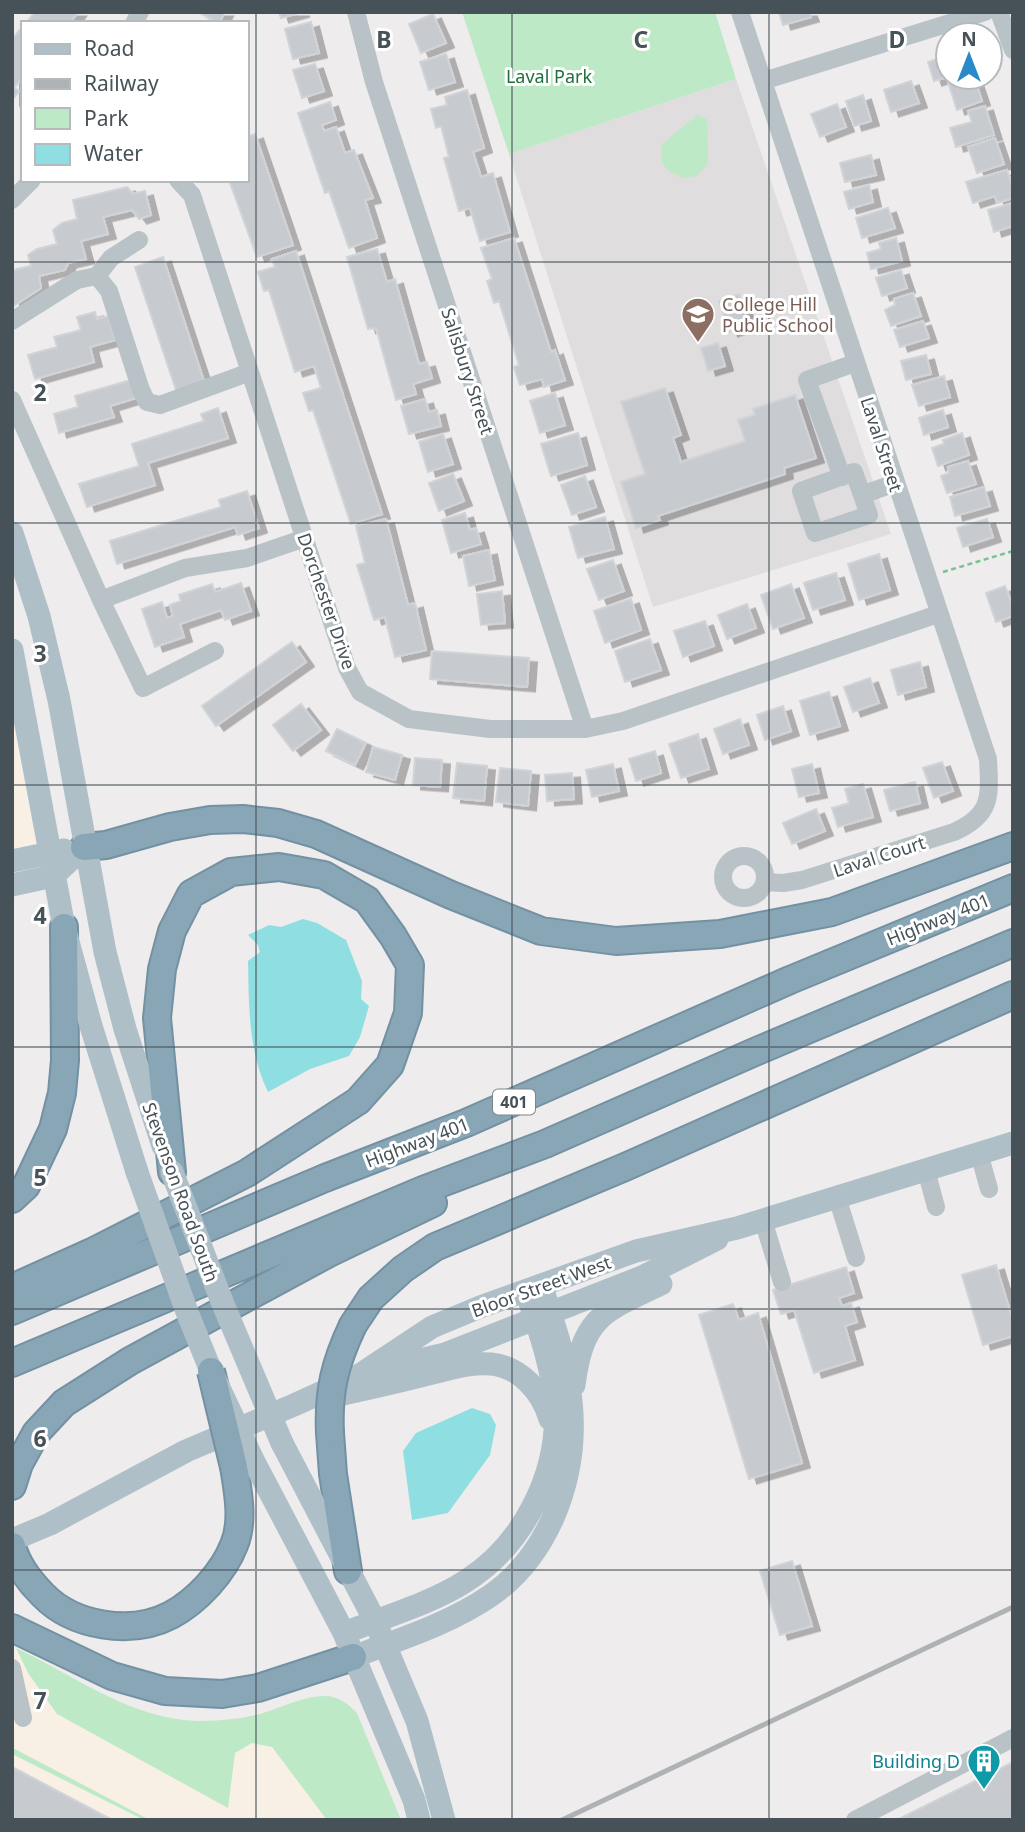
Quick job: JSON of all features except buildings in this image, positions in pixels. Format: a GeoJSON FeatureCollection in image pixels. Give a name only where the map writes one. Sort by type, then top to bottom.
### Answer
{"type":"FeatureCollection","features":[{"type":"Feature","properties":{"kind":"highway"},"geometry":{"type":"LineString","coordinates":[[85,847],[106,845],[170,827],[210,820],[243,819],[278,823],[316,834],[451,895],[541,931],[616,941],[720,934],[832,912],[1013,846]]}},
{"type":"Feature","properties":{"kind":"highway"},"geometry":{"type":"LineString","coordinates":[[12,1288],[92,1252],[247,1173],[358,1101],[390,1065],[408,1013],[410,965],[367,900],[324,875],[279,867],[231,872],[191,894],[172,931],[162,969],[157,1018],[172,1172]]}},
{"type":"Feature","properties":{"kind":"highway","name":"Highway 401"},"geometry":{"type":"LineString","coordinates":[[12,1311],[325,1178],[466,1124],[790,980],[1013,888]]}},
{"type":"Feature","properties":{"kind":"highway"},"geometry":{"type":"LineString","coordinates":[[12,1199],[26,1186],[53,1129],[62,1093],[65,1060],[64,927]]}},
{"type":"Feature","properties":{"kind":"highway"},"geometry":{"type":"LineString","coordinates":[[12,1363],[423,1190],[545,1144],[1013,943]]}},
{"type":"Feature","properties":{"kind":"highway"},"geometry":{"type":"LineString","coordinates":[[348,1571],[333,1474],[329,1409],[332,1379],[338,1355],[353,1325],[371,1298],[403,1269],[435,1247],[625,1167],[1013,995]]}},
{"type":"Feature","properties":{"kind":"highway"},"geometry":{"type":"LineString","coordinates":[[12,1486],[19,1464],[36,1433],[64,1403],[130,1361],[308,1264],[404,1218],[545,1144]]}},
{"type":"Feature","properties":{"kind":"highway"},"geometry":{"type":"LineString","coordinates":[[12,1546],[27,1579],[55,1608],[91,1623],[130,1627],[169,1616],[196,1598],[222,1567],[235,1544],[239,1519],[238,1490],[243,1462],[211,1371]]}},
{"type":"Feature","properties":{"kind":"highway"},"geometry":{"type":"LineString","coordinates":[[12,1628],[112,1676],[165,1690],[222,1694],[258,1688],[349,1645]]}},
{"type":"Feature","properties":{"kind":"main road","name":"Stevenson Road South"},"geometry":{"type":"LineString","coordinates":[[12,533],[38,616],[56,690],[105,952],[125,1029],[172,1172],[223,1304],[282,1443],[375,1621],[416,1721],[444,1820]]}},
{"type":"Feature","properties":{"kind":"main road","name":"Stevenson Road South"},"geometry":{"type":"LineString","coordinates":[[12,650],[25,709],[53,876],[91,1026],[137,1172],[211,1371]]}},
{"type":"Feature","properties":{"kind":"main road"},"geometry":{"type":"LineString","coordinates":[[12,861],[85,847]]}},
{"type":"Feature","properties":{"kind":"main road"},"geometry":{"type":"LineString","coordinates":[[12,885],[53,876],[85,847]]}},
{"type":"Feature","properties":{"kind":"main road","name":"Bloor Street West"},"geometry":{"type":"LineString","coordinates":[[12,1541],[50,1524],[186,1451],[358,1376],[432,1327],[636,1251],[737,1228],[1013,1143]]}},
{"type":"Feature","properties":{"kind":"main road"},"geometry":{"type":"LineString","coordinates":[[572,1402],[577,1361],[588,1332],[595,1324],[609,1311],[719,1252],[763,1220]]}},
{"type":"Feature","properties":{"kind":"main road","name":"Bloor Street West"},"geometry":{"type":"LineString","coordinates":[[358,1376],[445,1354],[672,1264],[737,1228]]}},
{"type":"Feature","properties":{"kind":"main road"},"geometry":{"type":"LineString","coordinates":[[349,1645],[385,1645],[457,1616],[492,1595],[523,1568],[544,1538],[569,1471],[574,1442],[568,1374],[534,1288]]}},
{"type":"Feature","properties":{"kind":"main road"},"geometry":{"type":"LineString","coordinates":[[349,1645],[375,1621],[464,1582],[501,1552],[522,1527],[544,1483],[554,1436],[553,1383],[543,1314]]}},
{"type":"Feature","properties":{"kind":"main road"},"geometry":{"type":"LineString","coordinates":[[294,1405],[466,1365],[493,1364],[521,1377],[542,1396],[554,1436]]}},
{"type":"Feature","properties":{"kind":"main road"},"geometry":{"type":"LineString","coordinates":[[243,1462],[349,1645],[416,1810]]}},
{"type":"Feature","properties":{"kind":"street","name":"Salisbury Street"},"geometry":{"type":"LineString","coordinates":[[356,12],[374,82],[585,729]]}},
{"type":"Feature","properties":{"kind":"street","name":"Laval Street"},"geometry":{"type":"LineString","coordinates":[[740,12],[988,759],[990,790],[985,809]]}},
{"type":"Feature","properties":{"kind":"street"},"geometry":{"type":"LineString","coordinates":[[763,81],[985,12]]}},
{"type":"Feature","properties":{"kind":"street"},"geometry":{"type":"LineString","coordinates":[[999,12],[1013,50]]}},
{"type":"Feature","properties":{"kind":"street"},"geometry":{"type":"LineString","coordinates":[[12,200],[30,182]]}},
{"type":"Feature","properties":{"kind":"street","name":"Dorchester Drive"},"geometry":{"type":"LineString","coordinates":[[180,182],[192,195],[347,667],[360,692],[409,719],[490,729],[585,729],[623,720],[938,614]]}},
{"type":"Feature","properties":{"kind":"street"},"geometry":{"type":"LineString","coordinates":[[12,321],[77,280],[97,276],[111,258],[139,240]]}},
{"type":"Feature","properties":{"kind":"street"},"geometry":{"type":"LineString","coordinates":[[97,276],[109,291],[147,402],[160,405],[250,372]]}},
{"type":"Feature","properties":{"kind":"street"},"geometry":{"type":"LineString","coordinates":[[842,477],[807,380],[855,363]]}},
{"type":"Feature","properties":{"kind":"street"},"geometry":{"type":"LineString","coordinates":[[12,400],[143,688],[215,651]]}},
{"type":"Feature","properties":{"kind":"street"},"geometry":{"type":"LineString","coordinates":[[854,472],[862,495],[869,515],[815,533],[801,491],[854,472]]}},
{"type":"Feature","properties":{"kind":"street"},"geometry":{"type":"LineString","coordinates":[[862,495],[895,483]]}},
{"type":"Feature","properties":{"kind":"street"},"geometry":{"type":"LineString","coordinates":[[101,600],[185,568],[247,558],[304,538]]}},
{"type":"Feature","properties":{"kind":"street","name":"Laval Court"},"geometry":{"type":"LineString","coordinates":[[765,882],[802,880],[954,832],[972,823],[985,809]]}},
{"type":"Feature","properties":{"kind":"street"},"geometry":{"type":"LineString","coordinates":[[979,1153],[989,1189]]}},
{"type":"Feature","properties":{"kind":"street"},"geometry":{"type":"LineString","coordinates":[[926,1170],[936,1207]]}},
{"type":"Feature","properties":{"kind":"street"},"geometry":{"type":"LineString","coordinates":[[837,1197],[856,1258]]}},
{"type":"Feature","properties":{"kind":"street"},"geometry":{"type":"LineString","coordinates":[[763,1220],[782,1282]]}},
{"type":"Feature","properties":{"kind":"street"},"geometry":{"type":"LineString","coordinates":[[12,1668],[23,1718]]}},
{"type":"Feature","properties":{"kind":"street"},"geometry":{"type":"LineString","coordinates":[[855,1820],[1013,1738]]}},
{"type":"Feature","properties":{"kind":"path"},"geometry":{"type":"LineString","coordinates":[[926,577],[1013,551]]}},
{"type":"Feature","properties":{"kind":"shaded area","name":"College Hill Public School"},"geometry":{"type":"Polygon","coordinates":[[[736,79],[891,534],[653,607],[509,154],[736,79]]]}},
{"type":"Feature","properties":{"kind":"shaded area"},"geometry":{"type":"Polygon","coordinates":[[[12,682],[46,850],[12,860],[12,682]]]}},
{"type":"Feature","properties":{"kind":"shaded area"},"geometry":{"type":"Polygon","coordinates":[[[12,1646],[40,1659],[86,1687],[123,1704],[166,1718],[231,1720],[323,1696],[342,1701],[357,1713],[401,1820],[12,1820],[12,1646]]]}},
{"type":"Feature","properties":{"kind":"green space","name":"Laval Park"},"geometry":{"type":"Polygon","coordinates":[[[462,12],[715,12],[736,79],[509,154],[462,12]]]}},
{"type":"Feature","properties":{"kind":"green space"},"geometry":{"type":"Polygon","coordinates":[[[697,115],[707,119],[708,164],[697,176],[682,178],[667,170],[661,160],[661,145],[697,115]]]}},
{"type":"Feature","properties":{"kind":"green space"},"geometry":{"type":"Polygon","coordinates":[[[16,1648],[126,1704],[149,1713],[174,1718],[199,1721],[231,1719],[263,1713],[310,1698],[330,1696],[339,1699],[357,1713],[401,1820],[327,1820],[272,1747],[252,1743],[235,1753],[228,1808],[57,1714],[28,1673],[16,1648]]]}},
{"type":"Feature","properties":{"kind":"green space"},"geometry":{"type":"Polygon","coordinates":[[[12,1748],[150,1820],[144,1820],[12,1754],[12,1748]]]}},
{"type":"Feature","properties":{"kind":"water"},"geometry":{"type":"Polygon","coordinates":[[[303,919],[317,923],[346,940],[362,981],[361,999],[369,1006],[360,1037],[349,1056],[310,1069],[268,1092],[253,1044],[249,1011],[248,961],[260,952],[258,945],[248,935],[269,925],[281,927],[303,919]]]}},
{"type":"Feature","properties":{"kind":"water"},"geometry":{"type":"Polygon","coordinates":[[[472,1408],[490,1414],[496,1425],[490,1455],[448,1513],[412,1520],[403,1451],[416,1433],[472,1408]]]}},
{"type":"Feature","properties":{"kind":"railway"},"geometry":{"type":"LineString","coordinates":[[562,1820],[1013,1607]]}},
{"type":"Feature","properties":{"kind":"place","name":"College Hill Public School"},"geometry":{"type":"Point","coordinates":[698,344]}},
{"type":"Feature","properties":{"kind":"place","name":"Building D"},"geometry":{"type":"Point","coordinates":[984,1791]}}]}
